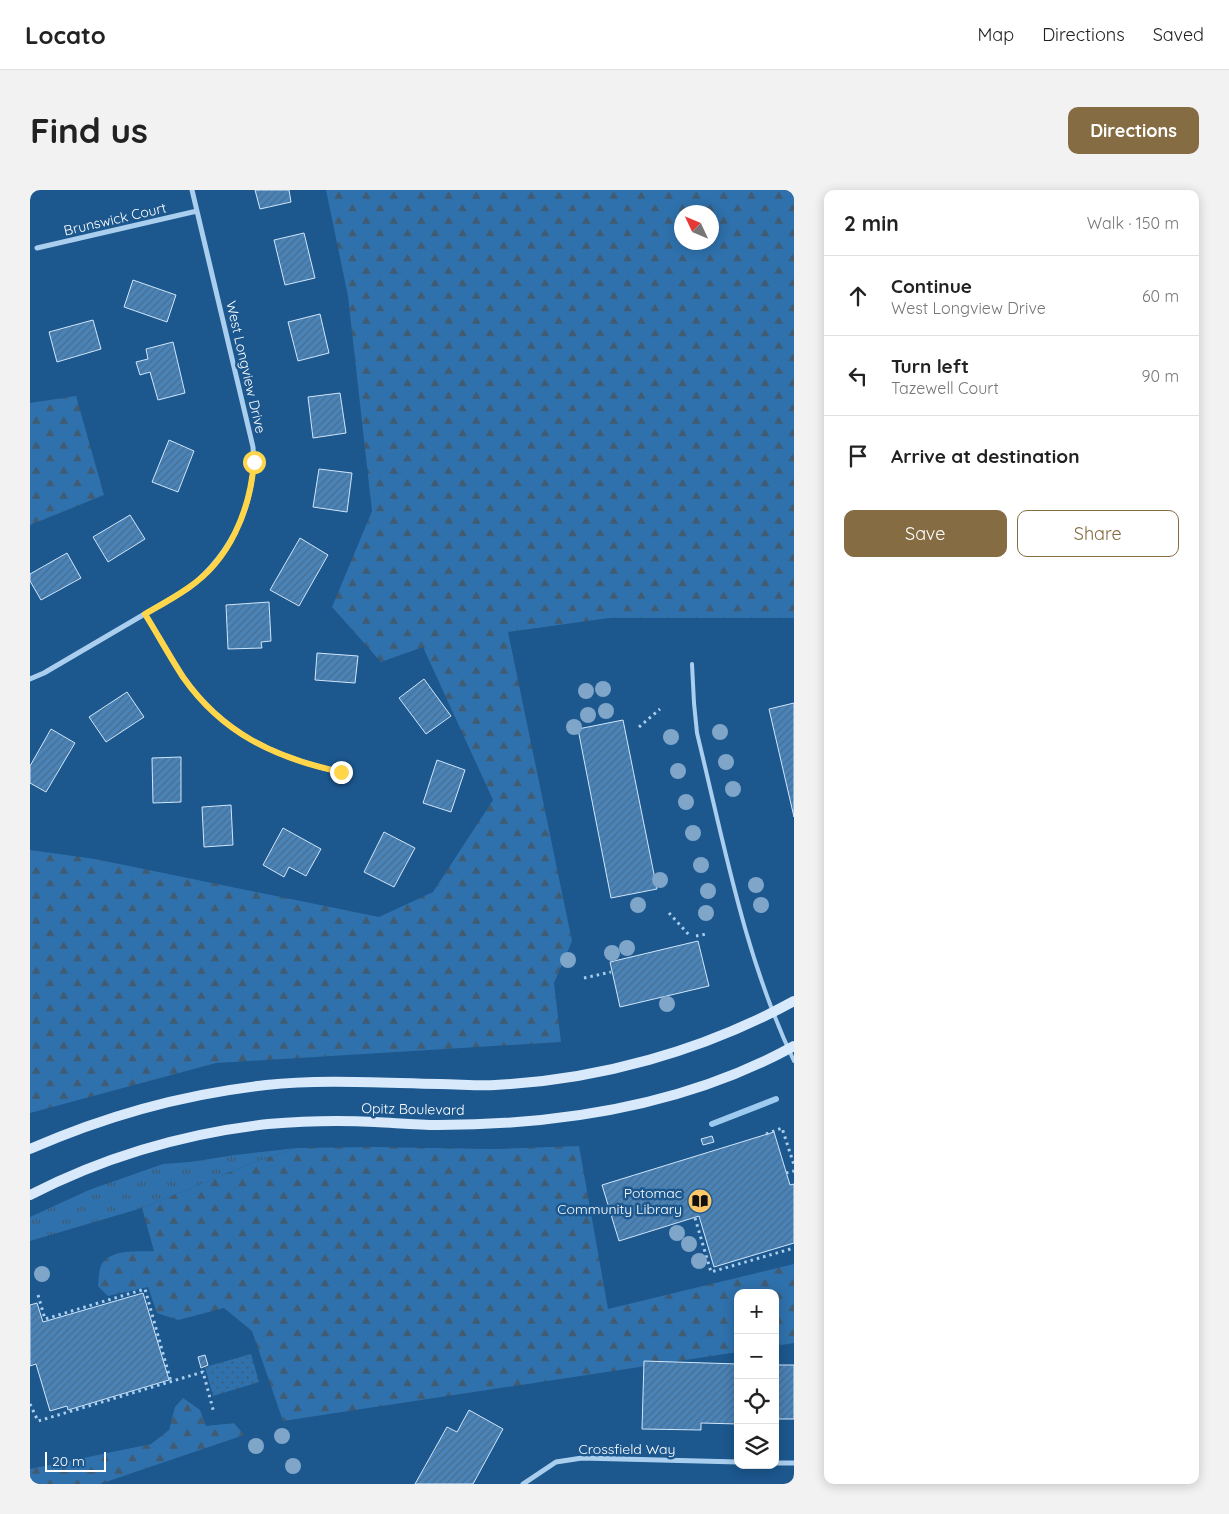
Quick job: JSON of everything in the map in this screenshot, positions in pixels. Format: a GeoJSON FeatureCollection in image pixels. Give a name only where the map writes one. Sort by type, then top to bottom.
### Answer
{"type":"FeatureCollection","features":[{"type":"Feature","properties":{"kind":"main road","name":"Opitz Boulevard"},"geometry":{"type":"LineString","coordinates":[[30,1149],[83,1127],[136,1110],[212,1093],[267,1085],[333,1082],[494,1085],[552,1080],[598,1072],[654,1058],[717,1038],[794,1002]]}},
{"type":"Feature","properties":{"kind":"main road","name":"Opitz Boulevard"},"geometry":{"type":"LineString","coordinates":[[30,1195],[98,1165],[154,1146],[211,1132],[269,1124],[327,1121],[437,1125],[516,1123],[582,1115],[633,1106],[691,1090],[791,1048]]}},
{"type":"Feature","properties":{"kind":"street","name":"West Longview Drive"},"geometry":{"type":"LineString","coordinates":[[30,679],[44,673],[189,588],[202,577],[220,556],[233,538],[244,512],[252,485],[253,447],[192,190]]}},
{"type":"Feature","properties":{"kind":"street","name":"Brunswick Court"},"geometry":{"type":"LineString","coordinates":[[37,248],[197,211]]}},
{"type":"Feature","properties":{"kind":"street"},"geometry":{"type":"LineString","coordinates":[[145,614],[184,677],[203,702],[226,724],[252,742],[278,754],[312,766],[341,772]]}},
{"type":"Feature","properties":{"kind":"street","name":"Crossfield Way"},"geometry":{"type":"LineString","coordinates":[[523,1484],[556,1462],[582,1458],[734,1462]]}},
{"type":"Feature","properties":{"kind":"street"},"geometry":{"type":"LineString","coordinates":[[779,1463],[794,1463]]}},
{"type":"Feature","properties":{"kind":"lane"},"geometry":{"type":"LineString","coordinates":[[692,664],[697,734],[746,932],[773,1013],[791,1048],[794,1061]]}},
{"type":"Feature","properties":{"kind":"path"},"geometry":{"type":"LineString","coordinates":[[639,727],[660,709]]}},
{"type":"Feature","properties":{"kind":"path"},"geometry":{"type":"LineString","coordinates":[[669,914],[691,938]]}},
{"type":"Feature","properties":{"kind":"path"},"geometry":{"type":"LineString","coordinates":[[696,936],[707,934]]}},
{"type":"Feature","properties":{"kind":"path"},"geometry":{"type":"LineString","coordinates":[[584,978],[611,972]]}},
{"type":"Feature","properties":{"kind":"path"},"geometry":{"type":"LineString","coordinates":[[766,1134],[782,1128],[794,1165]]}},
{"type":"Feature","properties":{"kind":"path"},"geometry":{"type":"LineString","coordinates":[[786,1174],[794,1171]]}},
{"type":"Feature","properties":{"kind":"path"},"geometry":{"type":"LineString","coordinates":[[695,1218],[711,1272],[794,1248]]}},
{"type":"Feature","properties":{"kind":"path"},"geometry":{"type":"LineString","coordinates":[[38,1295],[45,1319],[145,1289],[172,1382]]}},
{"type":"Feature","properties":{"kind":"path"},"geometry":{"type":"LineString","coordinates":[[30,1404],[38,1421],[203,1372],[214,1413]]}},
{"type":"Feature","properties":{"kind":"green space"},"geometry":{"type":"Polygon","coordinates":[[[326,190],[794,190],[794,618],[609,618],[508,632],[572,941],[554,983],[561,1042],[216,1063],[30,1113],[30,850],[95,859],[379,917],[433,892],[493,800],[423,647],[381,662],[332,607],[372,511],[348,296],[326,190]]]}},
{"type":"Feature","properties":{"kind":"green space"},"geometry":{"type":"Polygon","coordinates":[[[76,396],[104,495],[30,525],[30,403],[76,396]]]}},
{"type":"Feature","properties":{"kind":"green space"},"geometry":{"type":"Polygon","coordinates":[[[579,1146],[608,1309],[794,1264],[794,1343],[779,1345],[779,1289],[734,1289],[734,1353],[283,1421],[252,1331],[224,1308],[178,1320],[157,1313],[148,1287],[108,1296],[98,1286],[101,1265],[110,1256],[128,1252],[154,1251],[142,1208],[257,1161],[297,1148],[493,1149],[579,1146]]]}},
{"type":"Feature","properties":{"kind":"green space"},"geometry":{"type":"Polygon","coordinates":[[[297,1148],[257,1161],[142,1208],[30,1241],[30,1217],[89,1190],[163,1164],[297,1148]]]}},
{"type":"Feature","properties":{"kind":"green space"},"geometry":{"type":"Polygon","coordinates":[[[251,1354],[259,1382],[213,1396],[205,1367],[251,1354]]]}},
{"type":"Feature","properties":{"kind":"green space"},"geometry":{"type":"Polygon","coordinates":[[[183,1398],[200,1410],[206,1426],[234,1423],[244,1435],[100,1484],[30,1484],[30,1469],[151,1444],[169,1430],[175,1407],[183,1398]]]}},
{"type":"Feature","properties":{"kind":"building"},"geometry":{"type":"Polygon","coordinates":[[[255,190],[289,190],[291,202],[260,209],[255,190]]]}},
{"type":"Feature","properties":{"kind":"building"},"geometry":{"type":"Polygon","coordinates":[[[304,233],[315,278],[285,285],[274,240],[304,233]]]}},
{"type":"Feature","properties":{"kind":"building"},"geometry":{"type":"Polygon","coordinates":[[[133,280],[176,295],[167,322],[124,307],[133,280]]]}},
{"type":"Feature","properties":{"kind":"building"},"geometry":{"type":"Polygon","coordinates":[[[320,314],[329,353],[298,361],[288,322],[320,314]]]}},
{"type":"Feature","properties":{"kind":"building"},"geometry":{"type":"Polygon","coordinates":[[[93,320],[101,349],[57,362],[49,332],[93,320]]]}},
{"type":"Feature","properties":{"kind":"building"},"geometry":{"type":"Polygon","coordinates":[[[173,342],[185,393],[158,400],[150,372],[140,375],[136,362],[148,359],[146,349],[173,342]]]}},
{"type":"Feature","properties":{"kind":"building"},"geometry":{"type":"Polygon","coordinates":[[[340,393],[346,433],[313,438],[308,397],[340,393]]]}},
{"type":"Feature","properties":{"kind":"building"},"geometry":{"type":"Polygon","coordinates":[[[169,440],[194,451],[178,492],[152,482],[169,440]]]}},
{"type":"Feature","properties":{"kind":"building"},"geometry":{"type":"Polygon","coordinates":[[[319,469],[352,473],[347,512],[313,507],[319,469]]]}},
{"type":"Feature","properties":{"kind":"building"},"geometry":{"type":"Polygon","coordinates":[[[130,515],[145,539],[108,562],[93,537],[130,515]]]}},
{"type":"Feature","properties":{"kind":"building"},"geometry":{"type":"Polygon","coordinates":[[[300,538],[328,555],[299,606],[270,590],[300,538]]]}},
{"type":"Feature","properties":{"kind":"building"},"geometry":{"type":"Polygon","coordinates":[[[67,553],[81,578],[41,600],[30,581],[30,574],[67,553]]]}},
{"type":"Feature","properties":{"kind":"building"},"geometry":{"type":"Polygon","coordinates":[[[269,602],[271,641],[261,642],[262,648],[228,649],[226,605],[269,602]]]}},
{"type":"Feature","properties":{"kind":"building"},"geometry":{"type":"Polygon","coordinates":[[[317,653],[358,656],[355,683],[315,680],[317,653]]]}},
{"type":"Feature","properties":{"kind":"building"},"geometry":{"type":"Polygon","coordinates":[[[424,679],[451,716],[426,734],[399,698],[424,679]]]}},
{"type":"Feature","properties":{"kind":"building"},"geometry":{"type":"Polygon","coordinates":[[[127,692],[144,717],[106,742],[89,717],[127,692]]]}},
{"type":"Feature","properties":{"kind":"building"},"geometry":{"type":"Polygon","coordinates":[[[794,703],[794,817],[769,709],[794,703]]]}},
{"type":"Feature","properties":{"kind":"building"},"geometry":{"type":"Polygon","coordinates":[[[623,720],[657,889],[611,898],[578,729],[623,720]]]}},
{"type":"Feature","properties":{"kind":"building"},"geometry":{"type":"Polygon","coordinates":[[[51,729],[75,743],[46,792],[30,783],[30,766],[51,729]]]}},
{"type":"Feature","properties":{"kind":"building"},"geometry":{"type":"Polygon","coordinates":[[[181,757],[181,802],[153,803],[152,758],[181,757]]]}},
{"type":"Feature","properties":{"kind":"building"},"geometry":{"type":"Polygon","coordinates":[[[437,760],[465,770],[451,812],[423,803],[437,760]]]}},
{"type":"Feature","properties":{"kind":"building"},"geometry":{"type":"Polygon","coordinates":[[[231,805],[233,845],[204,847],[202,807],[231,805]]]}},
{"type":"Feature","properties":{"kind":"building"},"geometry":{"type":"Polygon","coordinates":[[[283,828],[321,849],[306,876],[289,867],[284,877],[263,865],[283,828]]]}},
{"type":"Feature","properties":{"kind":"building"},"geometry":{"type":"Polygon","coordinates":[[[384,832],[415,848],[394,887],[364,872],[384,832]]]}},
{"type":"Feature","properties":{"kind":"building"},"geometry":{"type":"Polygon","coordinates":[[[698,941],[709,986],[620,1007],[610,962],[698,941]]]}},
{"type":"Feature","properties":{"kind":"building","name":"Potomac Community Library"},"geometry":{"type":"Polygon","coordinates":[[[774,1132],[790,1185],[794,1184],[794,1243],[714,1267],[699,1216],[619,1241],[602,1185],[774,1132]]]}},
{"type":"Feature","properties":{"kind":"building"},"geometry":{"type":"Polygon","coordinates":[[[712,1136],[714,1142],[703,1145],[701,1139],[712,1136]]]}},
{"type":"Feature","properties":{"kind":"building"},"geometry":{"type":"Polygon","coordinates":[[[143,1293],[169,1380],[68,1410],[67,1406],[50,1411],[36,1364],[30,1366],[30,1305],[37,1303],[43,1322],[143,1293]]]}},
{"type":"Feature","properties":{"kind":"building"},"geometry":{"type":"Polygon","coordinates":[[[205,1355],[208,1365],[201,1368],[198,1357],[205,1355]]]}},
{"type":"Feature","properties":{"kind":"building"},"geometry":{"type":"Polygon","coordinates":[[[644,1361],[734,1364],[734,1424],[701,1423],[701,1430],[642,1429],[644,1361]]]}},
{"type":"Feature","properties":{"kind":"building"},"geometry":{"type":"Polygon","coordinates":[[[779,1365],[794,1365],[794,1419],[779,1419],[779,1365]]]}},
{"type":"Feature","properties":{"kind":"building"},"geometry":{"type":"Polygon","coordinates":[[[469,1410],[503,1429],[473,1484],[415,1484],[447,1427],[457,1432],[469,1410]]]}},
{"type":"Feature","properties":{"kind":"waterway"},"geometry":{"type":"LineString","coordinates":[[712,1124],[776,1099]]}},
{"type":"Feature","properties":{"kind":"place","name":"Potomac Community Library"},"geometry":{"type":"Point","coordinates":[700,1201]}},
{"type":"Feature","properties":{"kind":"route"},"geometry":{"type":"LineString","coordinates":[[254,462],[252,485],[244,512],[233,538],[202,577],[189,588],[145,614],[184,677],[203,702],[226,724],[252,742],[278,754],[312,766],[341,772]]}}]}
